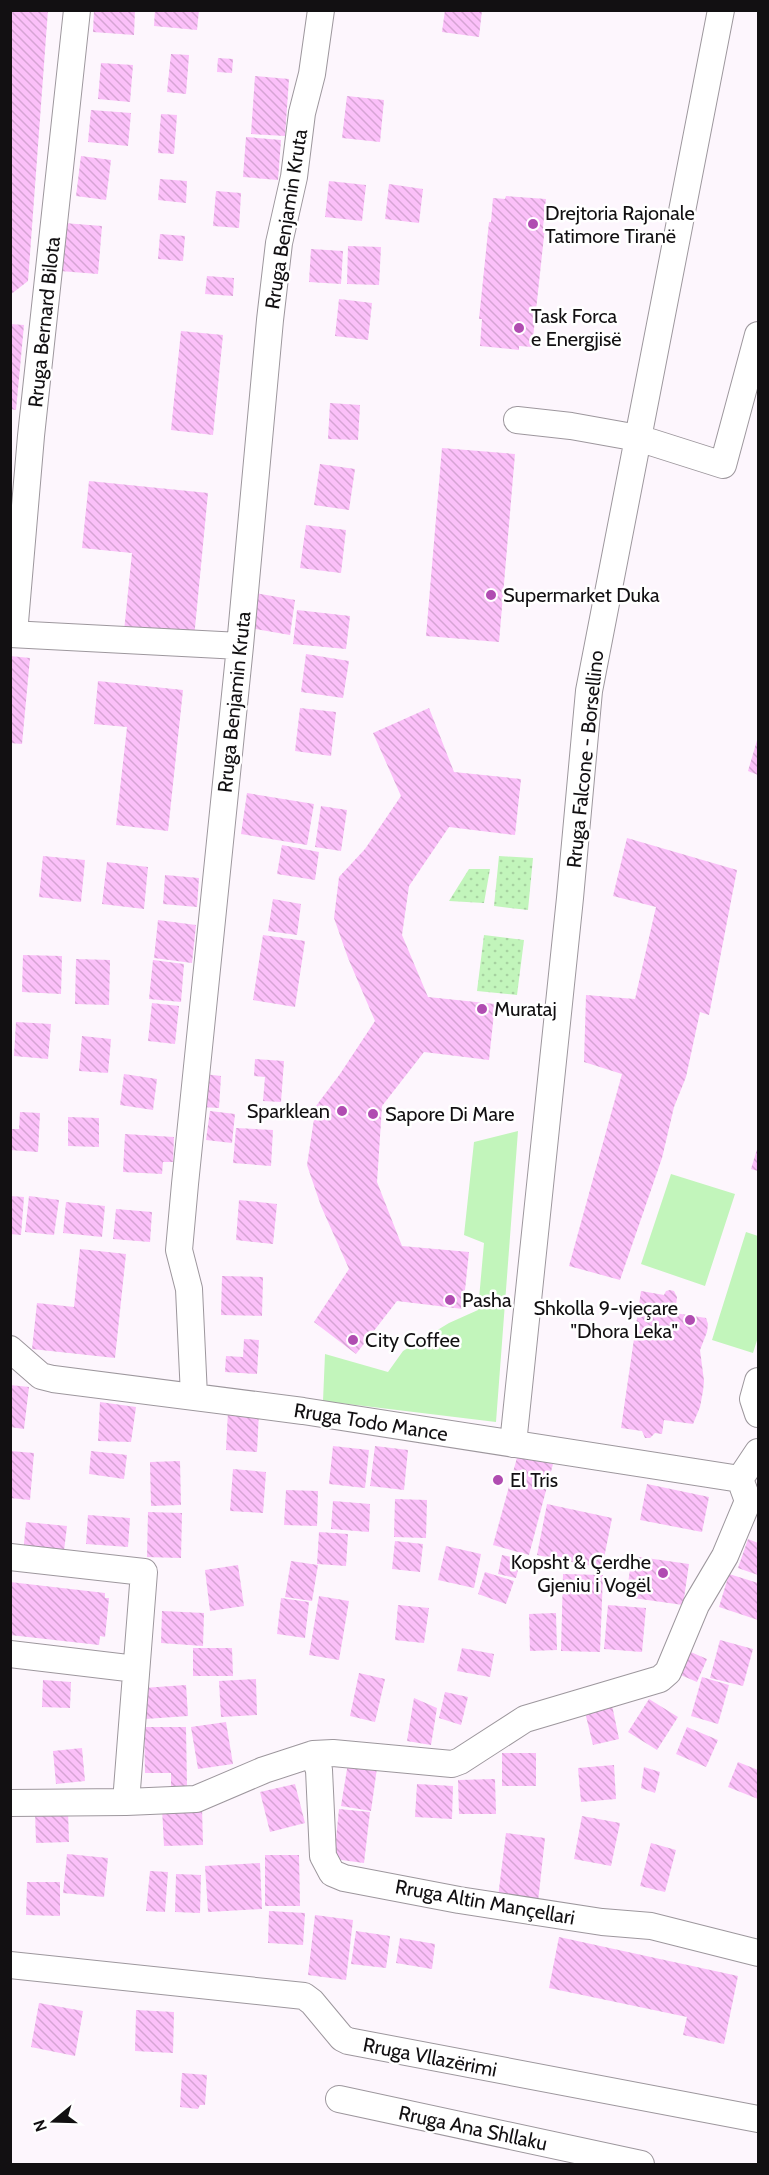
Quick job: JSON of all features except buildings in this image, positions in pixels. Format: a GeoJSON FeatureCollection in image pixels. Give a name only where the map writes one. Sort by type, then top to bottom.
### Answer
{"type":"FeatureCollection","features":[{"type":"Feature","properties":{"kind":"street","name":"Rruga Bernard Bilota"},"geometry":{"type":"LineString","coordinates":[[77,10],[12,634],[240,646]]}},
{"type":"Feature","properties":{"kind":"street","name":"Rruga Benjamin Kruta"},"geometry":{"type":"LineString","coordinates":[[194,1396],[189,1289],[179,1250],[240,646],[270,320],[279,243],[294,177],[302,113],[312,74],[321,10]]}},
{"type":"Feature","properties":{"kind":"street","name":"Rruga Falcone - Borsellino"},"geometry":{"type":"LineString","coordinates":[[513,1444],[570,898],[589,691],[721,10]]}},
{"type":"Feature","properties":{"kind":"street"},"geometry":{"type":"LineString","coordinates":[[517,420],[571,426],[638,438],[723,465],[759,335]]}},
{"type":"Feature","properties":{"kind":"street","name":"Rruga Todo Mance"},"geometry":{"type":"LineString","coordinates":[[10,1349],[40,1376],[194,1396],[740,1479]]}},
{"type":"Feature","properties":{"kind":"street"},"geometry":{"type":"LineString","coordinates":[[759,1381],[753,1399],[759,1414]]}},
{"type":"Feature","properties":{"kind":"street"},"geometry":{"type":"LineString","coordinates":[[10,1803],[196,1799],[264,1770],[313,1754],[333,1753],[452,1764],[525,1719],[660,1679],[668,1672],[696,1605],[725,1556],[748,1501],[740,1479],[759,1452]]}},
{"type":"Feature","properties":{"kind":"street"},"geometry":{"type":"LineString","coordinates":[[10,1557],[144,1572],[126,1802]]}},
{"type":"Feature","properties":{"kind":"street"},"geometry":{"type":"LineString","coordinates":[[10,1654],[136,1669]]}},
{"type":"Feature","properties":{"kind":"street","name":"Rruga Altin Mançellari"},"geometry":{"type":"LineString","coordinates":[[313,1754],[319,1770],[323,1856],[333,1873],[344,1878],[602,1922],[651,1926],[759,1953]]}},
{"type":"Feature","properties":{"kind":"street","name":"Rruga Vllazërimi"},"geometry":{"type":"LineString","coordinates":[[10,1965],[304,1996],[312,2001],[342,2038],[348,2041],[759,2120]]}},
{"type":"Feature","properties":{"kind":"street","name":"Rruga Ana Shllaku"},"geometry":{"type":"LineString","coordinates":[[339,2099],[641,2164]]}},
{"type":"Feature","properties":{"kind":"green space"},"geometry":{"type":"Polygon","coordinates":[[[499,856],[533,858],[528,910],[494,906],[499,856]]]}},
{"type":"Feature","properties":{"kind":"green space"},"geometry":{"type":"Polygon","coordinates":[[[469,869],[490,869],[484,903],[449,901],[469,869]]]}},
{"type":"Feature","properties":{"kind":"green space"},"geometry":{"type":"Polygon","coordinates":[[[484,935],[524,940],[517,995],[477,991],[484,935]]]}},
{"type":"Feature","properties":{"kind":"green space"},"geometry":{"type":"Polygon","coordinates":[[[518,1131],[496,1422],[323,1401],[325,1354],[388,1372],[403,1351],[449,1323],[478,1310],[484,1243],[464,1235],[474,1142],[518,1131]]]}},
{"type":"Feature","properties":{"kind":"green space"},"geometry":{"type":"Polygon","coordinates":[[[671,1174],[735,1194],[705,1286],[641,1264],[671,1174]]]}},
{"type":"Feature","properties":{"kind":"green space"},"geometry":{"type":"Polygon","coordinates":[[[746,1232],[758,1236],[758,1337],[753,1353],[712,1340],[746,1232]]]}},
{"type":"Feature","properties":{"kind":"place","name":"Drejtoria Rajonale Tatimore Tiranë"},"geometry":{"type":"Point","coordinates":[533,224]}},
{"type":"Feature","properties":{"kind":"place","name":"Task Forca e Energjisë"},"geometry":{"type":"Point","coordinates":[519,328]}},
{"type":"Feature","properties":{"kind":"place","name":"Supermarket Duka"},"geometry":{"type":"Point","coordinates":[491,595]}},
{"type":"Feature","properties":{"kind":"place","name":"Murataj"},"geometry":{"type":"Point","coordinates":[482,1009]}},
{"type":"Feature","properties":{"kind":"place","name":"Sparklean"},"geometry":{"type":"Point","coordinates":[342,1111]}},
{"type":"Feature","properties":{"kind":"place","name":"Sapore Di Mare"},"geometry":{"type":"Point","coordinates":[373,1114]}},
{"type":"Feature","properties":{"kind":"place","name":"Pasha"},"geometry":{"type":"Point","coordinates":[450,1300]}},
{"type":"Feature","properties":{"kind":"place","name":"Shkolla 9-vjeçare \"Dhora Leka\""},"geometry":{"type":"Point","coordinates":[690,1320]}},
{"type":"Feature","properties":{"kind":"place","name":"City Coffee"},"geometry":{"type":"Point","coordinates":[353,1340]}},
{"type":"Feature","properties":{"kind":"place","name":"El Tris"},"geometry":{"type":"Point","coordinates":[498,1480]}},
{"type":"Feature","properties":{"kind":"place","name":"Kopsht & Çerdhe Gjeniu i Vogël"},"geometry":{"type":"Point","coordinates":[663,1573]}}]}
